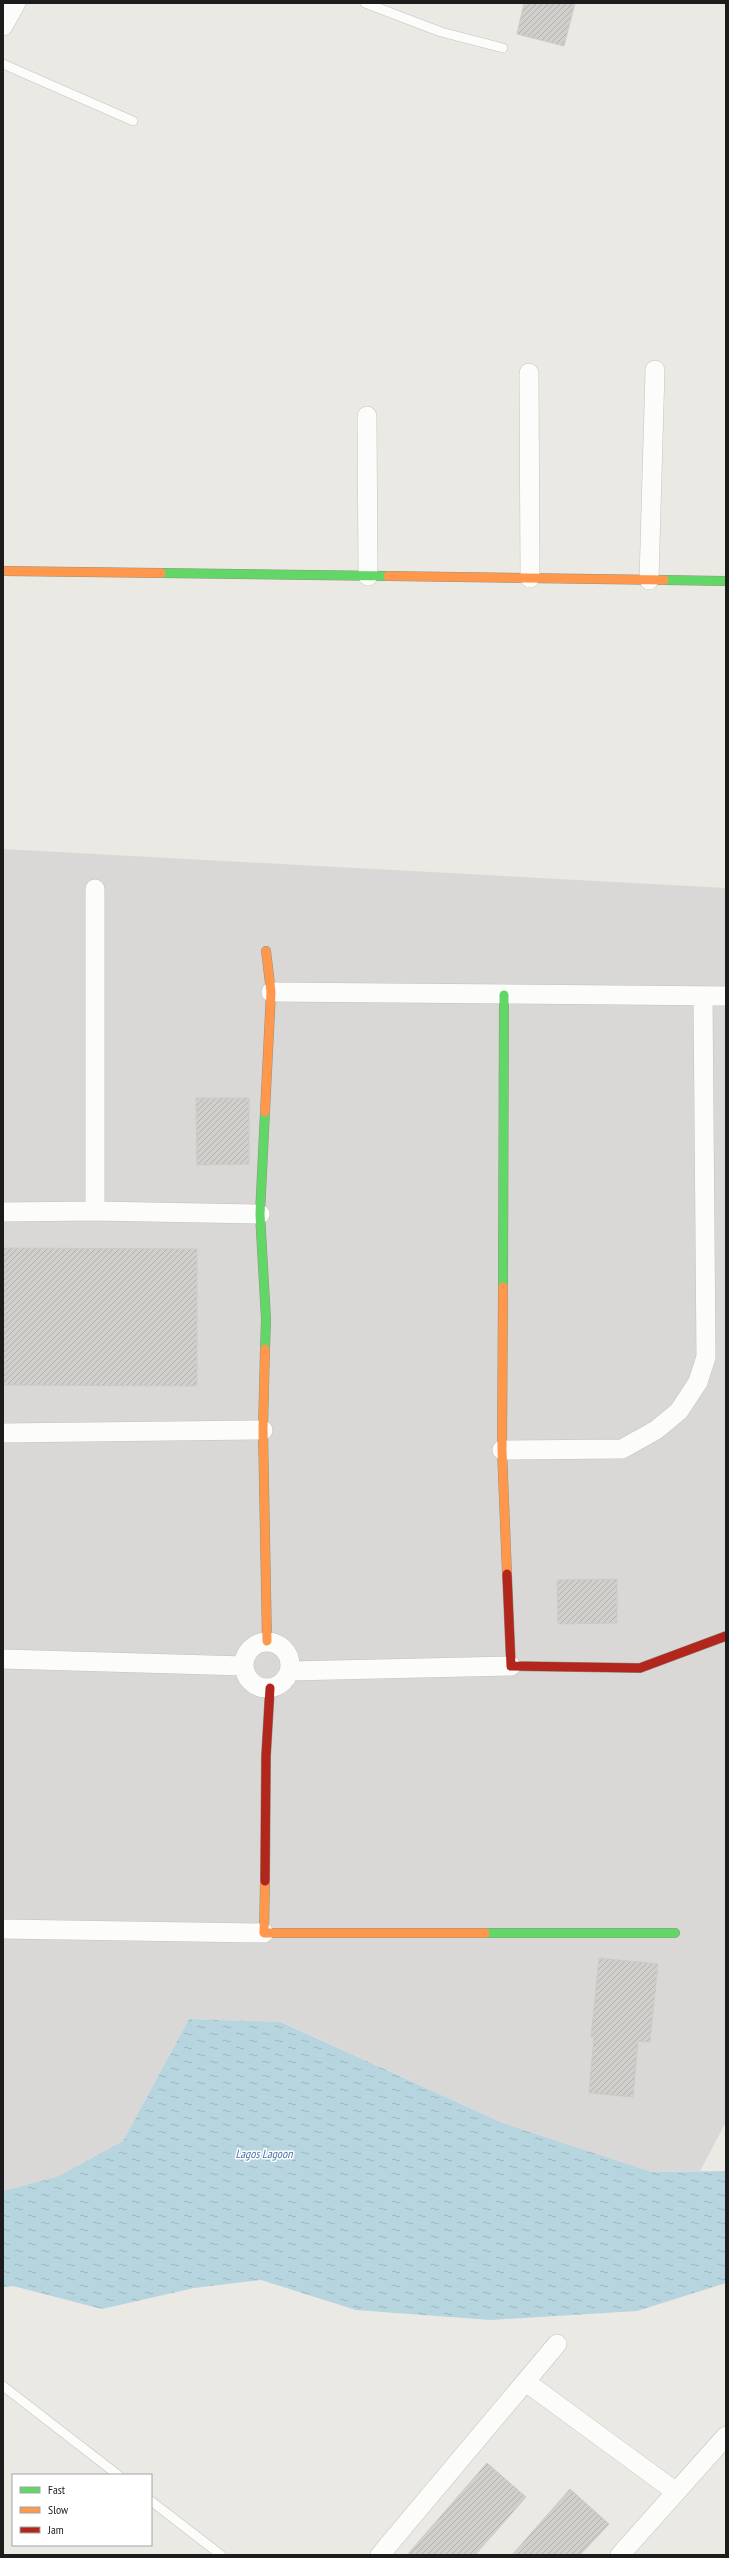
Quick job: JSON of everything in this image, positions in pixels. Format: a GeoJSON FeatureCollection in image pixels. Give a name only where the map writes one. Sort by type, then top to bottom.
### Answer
{"type":"FeatureCollection","features":[{"type":"Feature","properties":{"kind":"street"},"geometry":{"type":"LineString","coordinates":[[3,26],[16,3]]}},
{"type":"Feature","properties":{"kind":"street"},"geometry":{"type":"LineString","coordinates":[[649,580],[655,370]]}},
{"type":"Feature","properties":{"kind":"street"},"geometry":{"type":"LineString","coordinates":[[529,373],[530,578]]}},
{"type":"Feature","properties":{"kind":"street"},"geometry":{"type":"LineString","coordinates":[[367,416],[368,576]]}},
{"type":"Feature","properties":{"kind":"street"},"geometry":{"type":"LineString","coordinates":[[3,571],[726,581]]}},
{"type":"Feature","properties":{"kind":"street"},"geometry":{"type":"LineString","coordinates":[[94,889],[95,1211]]}},
{"type":"Feature","properties":{"kind":"street"},"geometry":{"type":"LineString","coordinates":[[266,951],[271,992],[260,1214],[266,1319],[263,1430],[267,1641]]}},
{"type":"Feature","properties":{"kind":"street"},"geometry":{"type":"LineString","coordinates":[[271,992],[726,996]]}},
{"type":"Feature","properties":{"kind":"street"},"geometry":{"type":"LineString","coordinates":[[504,995],[502,1450],[511,1666]]}},
{"type":"Feature","properties":{"kind":"street"},"geometry":{"type":"LineString","coordinates":[[502,1450],[622,1448],[656,1430],[679,1411],[698,1382],[706,1357],[703,996]]}},
{"type":"Feature","properties":{"kind":"street"},"geometry":{"type":"LineString","coordinates":[[3,1212],[95,1211],[260,1214]]}},
{"type":"Feature","properties":{"kind":"street"},"geometry":{"type":"LineString","coordinates":[[3,1433],[263,1430]]}},
{"type":"Feature","properties":{"kind":"street"},"geometry":{"type":"LineString","coordinates":[[290,1671],[511,1666],[640,1668],[726,1636]]}},
{"type":"Feature","properties":{"kind":"street"},"geometry":{"type":"LineString","coordinates":[[267,1641],[276,1643],[288,1654],[290,1671],[279,1685],[270,1688],[261,1688],[252,1683],[246,1675],[244,1666],[245,1656],[250,1649],[267,1641]]}},
{"type":"Feature","properties":{"kind":"street"},"geometry":{"type":"LineString","coordinates":[[3,1659],[244,1666]]}},
{"type":"Feature","properties":{"kind":"street"},"geometry":{"type":"LineString","coordinates":[[264,1933],[266,1756],[270,1688]]}},
{"type":"Feature","properties":{"kind":"street"},"geometry":{"type":"LineString","coordinates":[[3,1929],[264,1933],[675,1933]]}},
{"type":"Feature","properties":{"kind":"street"},"geometry":{"type":"LineString","coordinates":[[380,2555],[557,2344]]}},
{"type":"Feature","properties":{"kind":"street"},"geometry":{"type":"LineString","coordinates":[[526,2382],[676,2492]]}},
{"type":"Feature","properties":{"kind":"street"},"geometry":{"type":"LineString","coordinates":[[620,2555],[726,2436]]}},
{"type":"Feature","properties":{"kind":"lane"},"geometry":{"type":"LineString","coordinates":[[365,3],[441,32],[503,48]]}},
{"type":"Feature","properties":{"kind":"lane"},"geometry":{"type":"LineString","coordinates":[[3,64],[133,121]]}},
{"type":"Feature","properties":{"kind":"lane"},"geometry":{"type":"LineString","coordinates":[[3,2386],[117,2474]]}},
{"type":"Feature","properties":{"kind":"lane"},"geometry":{"type":"LineString","coordinates":[[152,2502],[221,2555]]}},
{"type":"Feature","properties":{"kind":"shaded area"},"geometry":{"type":"Polygon","coordinates":[[[3,849],[726,888],[726,2122],[700,2171],[652,2172],[503,2123],[282,2022],[189,2019],[123,2141],[59,2176],[3,2191],[3,849]]]}},
{"type":"Feature","properties":{"kind":"water","name":"Lagos Lagoon"},"geometry":{"type":"Polygon","coordinates":[[[189,2019],[281,2022],[503,2123],[652,2172],[726,2171],[726,2283],[637,2311],[491,2320],[356,2310],[261,2280],[194,2288],[102,2309],[13,2286],[3,2287],[3,2191],[59,2176],[123,2141],[189,2019]]]}},
{"type":"Feature","properties":{"kind":"building"},"geometry":{"type":"Polygon","coordinates":[[[524,3],[575,3],[564,46],[517,34],[524,3]]]}},
{"type":"Feature","properties":{"kind":"building"},"geometry":{"type":"Polygon","coordinates":[[[196,1098],[249,1098],[249,1164],[197,1165],[196,1098]]]}},
{"type":"Feature","properties":{"kind":"building"},"geometry":{"type":"Polygon","coordinates":[[[3,1248],[197,1249],[197,1386],[3,1385],[3,1248]]]}},
{"type":"Feature","properties":{"kind":"building"},"geometry":{"type":"Polygon","coordinates":[[[617,1579],[617,1623],[558,1624],[557,1580],[617,1579]]]}},
{"type":"Feature","properties":{"kind":"building"},"geometry":{"type":"Polygon","coordinates":[[[599,1958],[658,1964],[650,2042],[638,2041],[633,2097],[589,2093],[594,2037],[591,2037],[599,1958]]]}},
{"type":"Feature","properties":{"kind":"building"},"geometry":{"type":"Polygon","coordinates":[[[487,2463],[526,2497],[475,2555],[407,2555],[487,2463]]]}},
{"type":"Feature","properties":{"kind":"building"},"geometry":{"type":"Polygon","coordinates":[[[570,2489],[609,2524],[580,2555],[512,2555],[570,2489]]]}},
{"type":"Feature","properties":{"kind":"traffic: fast"},"geometry":{"type":"LineString","coordinates":[[161,573],[388,576]]}},
{"type":"Feature","properties":{"kind":"traffic: fast"},"geometry":{"type":"LineString","coordinates":[[664,580],[726,581]]}},
{"type":"Feature","properties":{"kind":"traffic: fast"},"geometry":{"type":"LineString","coordinates":[[503,1287],[504,995]]}},
{"type":"Feature","properties":{"kind":"traffic: fast"},"geometry":{"type":"LineString","coordinates":[[265,1112],[260,1214],[266,1319],[265,1349]]}},
{"type":"Feature","properties":{"kind":"traffic: fast"},"geometry":{"type":"LineString","coordinates":[[485,1933],[675,1933]]}},
{"type":"Feature","properties":{"kind":"traffic: slow"},"geometry":{"type":"LineString","coordinates":[[3,571],[161,573]]}},
{"type":"Feature","properties":{"kind":"traffic: slow"},"geometry":{"type":"LineString","coordinates":[[388,576],[664,580]]}},
{"type":"Feature","properties":{"kind":"traffic: slow"},"geometry":{"type":"LineString","coordinates":[[265,1112],[271,992],[266,951]]}},
{"type":"Feature","properties":{"kind":"traffic: slow"},"geometry":{"type":"LineString","coordinates":[[503,1287],[502,1450],[507,1574]]}},
{"type":"Feature","properties":{"kind":"traffic: slow"},"geometry":{"type":"LineString","coordinates":[[265,1349],[263,1430],[267,1641]]}},
{"type":"Feature","properties":{"kind":"traffic: slow"},"geometry":{"type":"LineString","coordinates":[[265,1881],[264,1933],[485,1933]]}},
{"type":"Feature","properties":{"kind":"traffic: jam"},"geometry":{"type":"LineString","coordinates":[[507,1574],[511,1666],[640,1668],[726,1636]]}},
{"type":"Feature","properties":{"kind":"traffic: jam"},"geometry":{"type":"LineString","coordinates":[[265,1881],[266,1756],[270,1688]]}}]}
